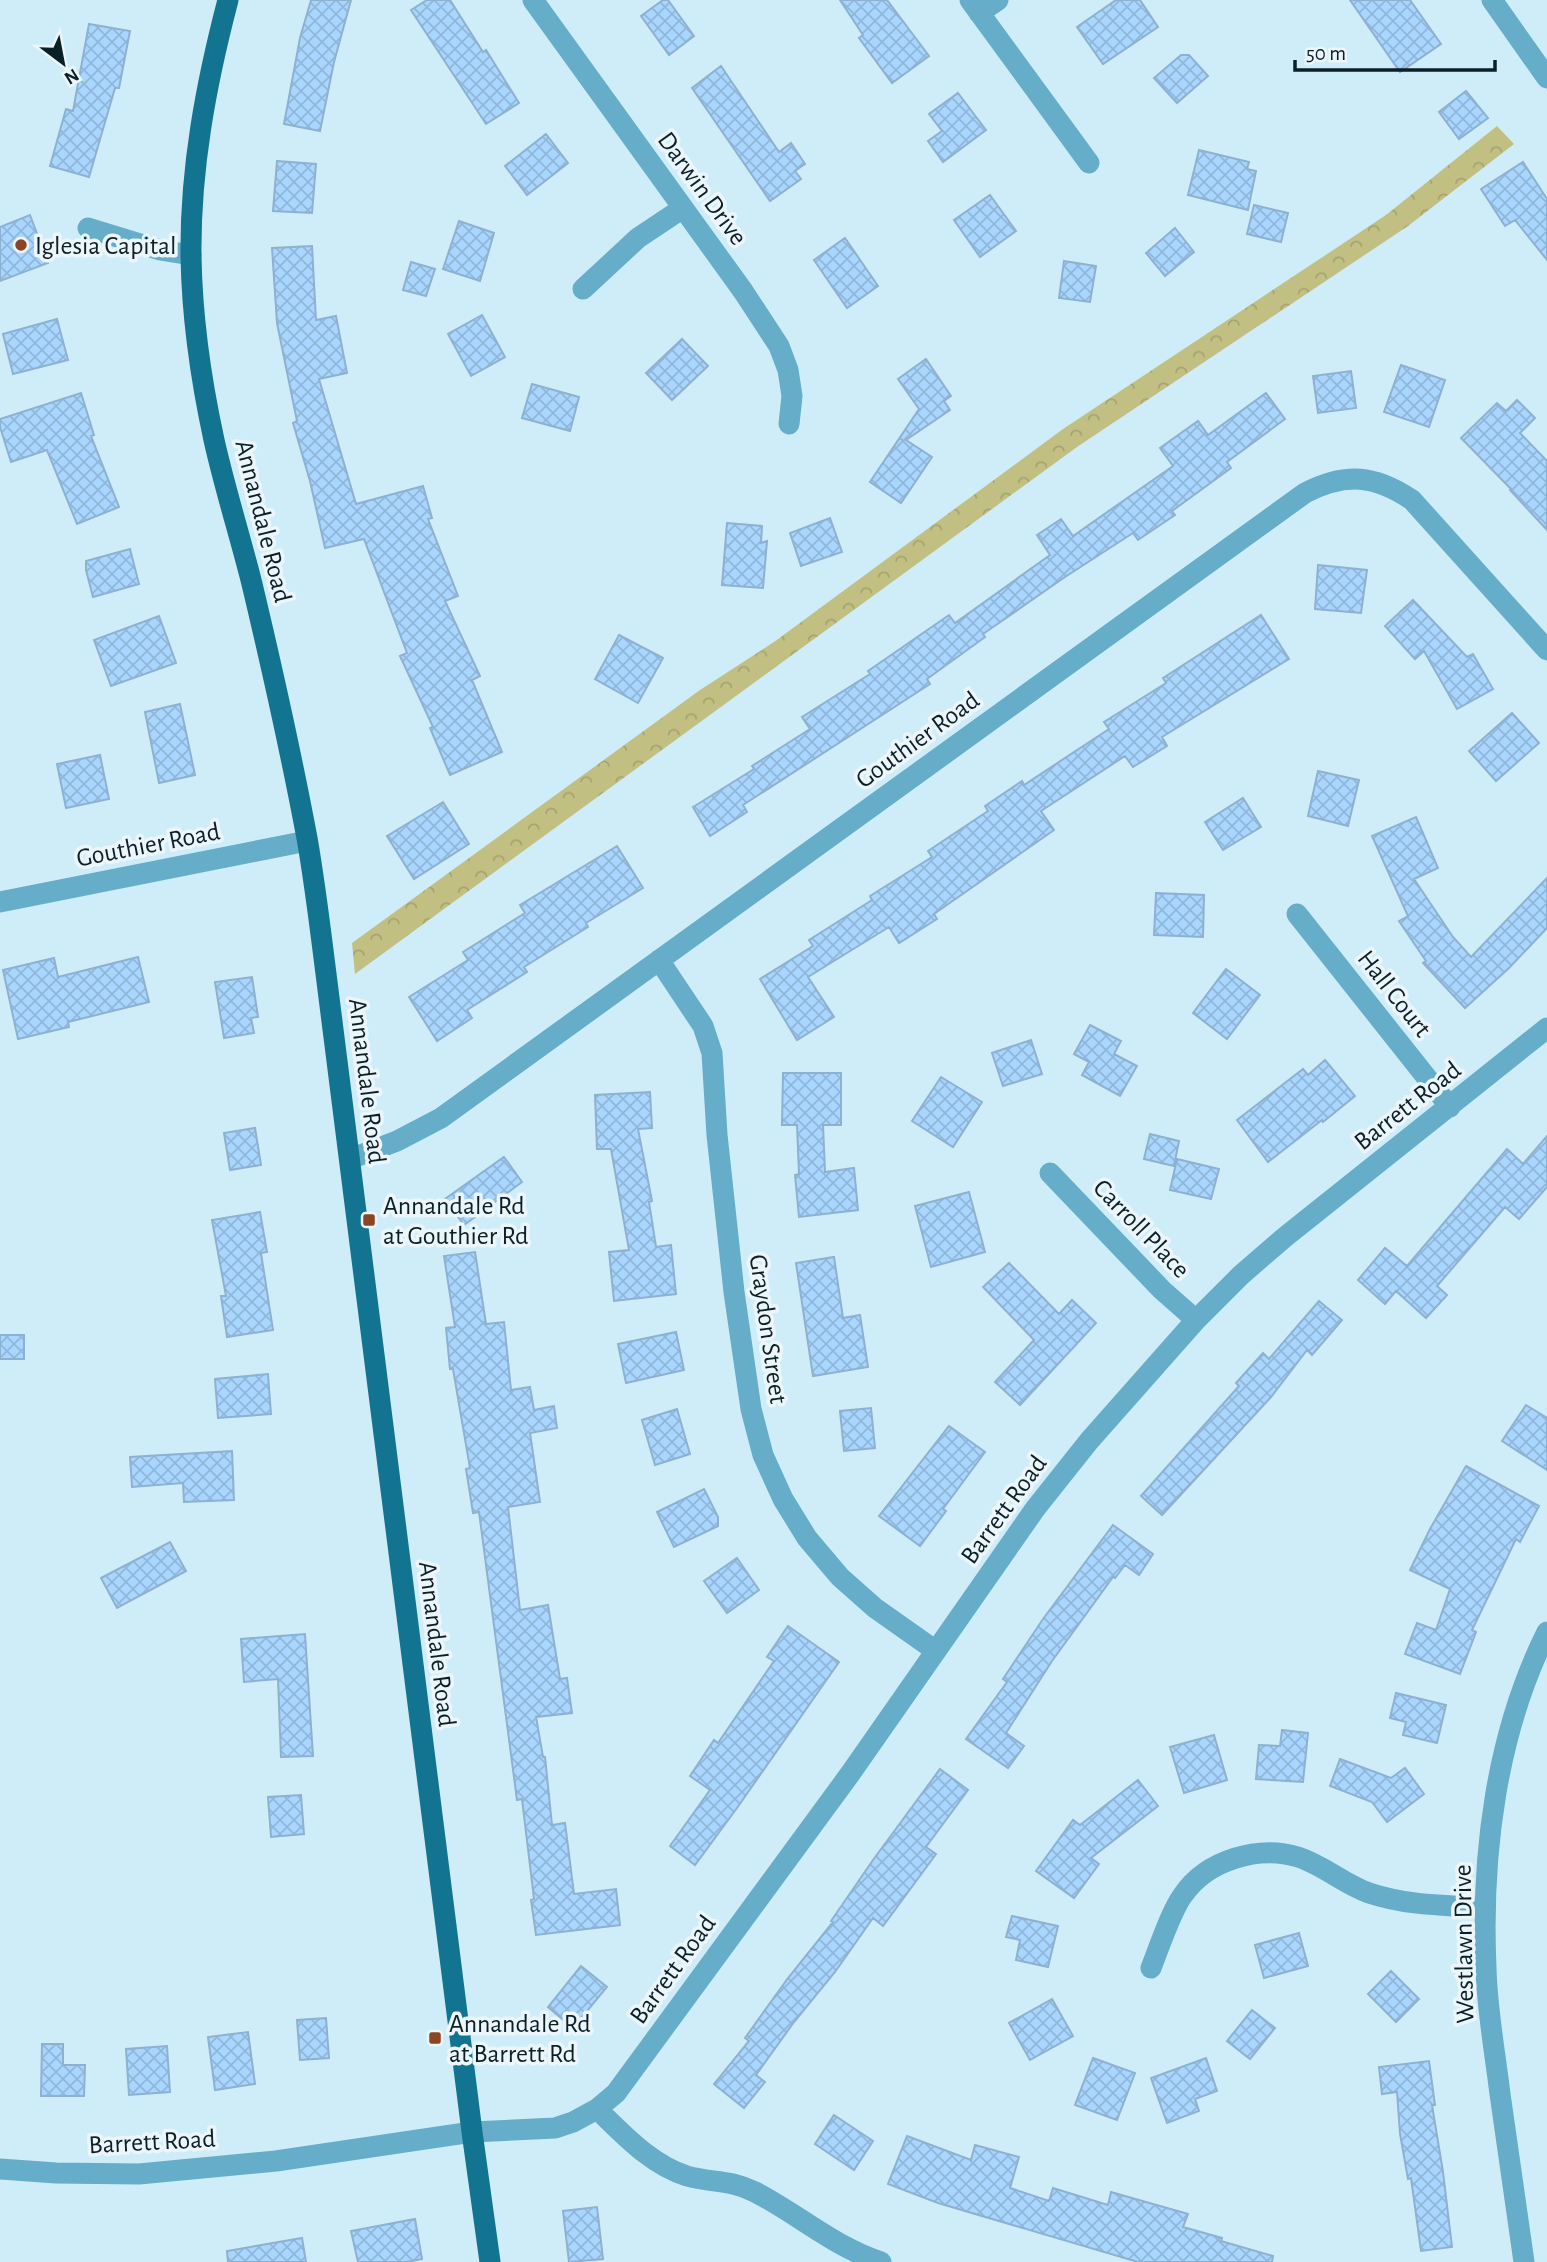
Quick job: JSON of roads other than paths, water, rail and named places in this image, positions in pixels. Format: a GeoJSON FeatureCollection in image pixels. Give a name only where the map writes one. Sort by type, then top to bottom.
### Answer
{"type":"FeatureCollection","features":[{"type":"Feature","properties":{"kind":"main road","name":"Annandale Road"},"geometry":{"type":"LineString","coordinates":[[229,0],[207,85],[199,140],[191,255],[201,368],[214,440],[286,731],[307,841],[490,2262]]}},
{"type":"Feature","properties":{"kind":"street","name":"Darwin Drive"},"geometry":{"type":"LineString","coordinates":[[533,0],[743,291],[779,346],[788,370],[792,396],[789,424]]}},
{"type":"Feature","properties":{"kind":"street"},"geometry":{"type":"LineString","coordinates":[[998,0],[974,7],[1089,163]]}},
{"type":"Feature","properties":{"kind":"street"},"geometry":{"type":"LineString","coordinates":[[1492,0],[1547,78]]}},
{"type":"Feature","properties":{"kind":"street"},"geometry":{"type":"LineString","coordinates":[[583,289],[638,238],[683,208]]}},
{"type":"Feature","properties":{"kind":"street"},"geometry":{"type":"LineString","coordinates":[[88,228],[160,250],[191,255]]}},
{"type":"Feature","properties":{"kind":"street","name":"Gouthier Road"},"geometry":{"type":"LineString","coordinates":[[350,1159],[397,1141],[441,1118],[1260,525],[1324,483],[1348,478],[1373,480],[1394,488],[1412,500],[1547,650]]}},
{"type":"Feature","properties":{"kind":"street","name":"Gouthier Road"},"geometry":{"type":"LineString","coordinates":[[0,902],[307,841]]}},
{"type":"Feature","properties":{"kind":"street","name":"Hall Court"},"geometry":{"type":"LineString","coordinates":[[1297,914],[1450,1107]]}},
{"type":"Feature","properties":{"kind":"street","name":"Graydon Street"},"geometry":{"type":"LineString","coordinates":[[659,960],[703,1026],[712,1053],[717,1135],[734,1292],[751,1409],[763,1455],[783,1499],[807,1538],[840,1577],[875,1608],[936,1650]]}},
{"type":"Feature","properties":{"kind":"street","name":"Barrett Road"},"geometry":{"type":"LineString","coordinates":[[0,2169],[139,2174],[276,2161],[472,2132],[555,2128],[597,2109],[624,2082],[850,1774],[1035,1509],[1081,1450],[1196,1320],[1241,1275],[1547,1028]]}},
{"type":"Feature","properties":{"kind":"street","name":"Carroll Place"},"geometry":{"type":"LineString","coordinates":[[1050,1173],[1162,1290],[1196,1320]]}},
{"type":"Feature","properties":{"kind":"street","name":"Westlawn Drive"},"geometry":{"type":"LineString","coordinates":[[1524,2262],[1493,2045],[1486,1969],[1485,1908],[1490,1837],[1500,1771],[1514,1715],[1547,1632]]}},
{"type":"Feature","properties":{"kind":"street"},"geometry":{"type":"LineString","coordinates":[[1151,1968],[1182,1895],[1200,1876],[1211,1869],[1248,1855],[1274,1853],[1298,1857],[1366,1892],[1405,1903],[1485,1908]]}},
{"type":"Feature","properties":{"kind":"street"},"geometry":{"type":"LineString","coordinates":[[597,2109],[626,2137],[666,2167],[688,2176],[729,2181],[756,2192],[838,2244],[881,2262]]}},
{"type":"Feature","properties":{"kind":"place","name":"Iglesia Capital"},"geometry":{"type":"Point","coordinates":[21,245]}},
{"type":"Feature","properties":{"kind":"place","name":"Annandale Rd at Gouthier Rd"},"geometry":{"type":"Point","coordinates":[369,1220]}},
{"type":"Feature","properties":{"kind":"place","name":"Annandale Rd at Barrett Rd"},"geometry":{"type":"Point","coordinates":[435,2038]}}]}
